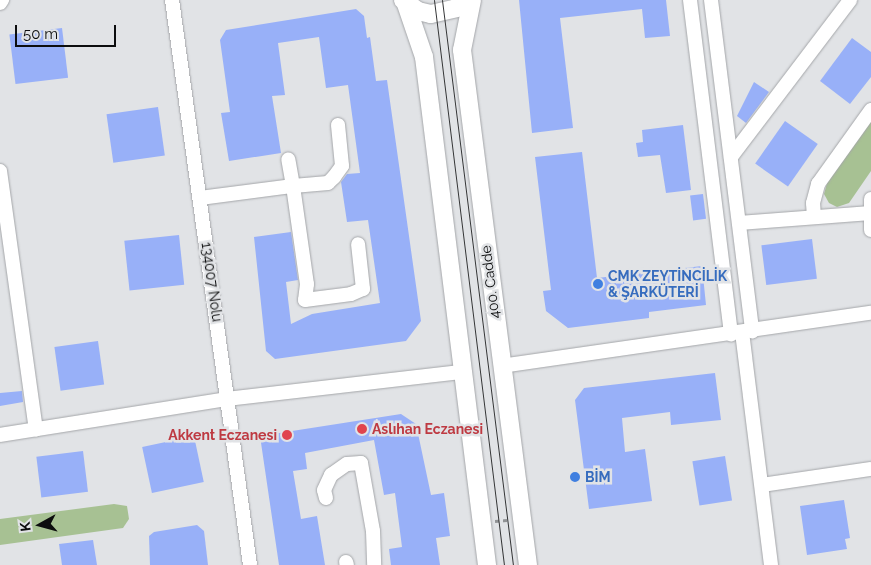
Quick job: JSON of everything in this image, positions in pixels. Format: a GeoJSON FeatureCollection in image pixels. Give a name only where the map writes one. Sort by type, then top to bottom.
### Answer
{"type":"FeatureCollection","features":[{"type":"Feature","properties":{"kind":"main road"},"geometry":{"type":"LineString","coordinates":[[404,2],[418,11],[443,13],[467,0]]}},
{"type":"Feature","properties":{"kind":"main road","name":"400. Cadde"},"geometry":{"type":"LineString","coordinates":[[472,0],[462,50],[528,565]]}},
{"type":"Feature","properties":{"kind":"main road"},"geometry":{"type":"LineString","coordinates":[[404,2],[424,57],[487,565]]}},
{"type":"Feature","properties":{"kind":"street","name":"134007 Nolu"},"geometry":{"type":"LineString","coordinates":[[172,0],[250,565]]}},
{"type":"Feature","properties":{"kind":"street"},"geometry":{"type":"LineString","coordinates":[[690,0],[742,332],[771,565]]}},
{"type":"Feature","properties":{"kind":"street"},"geometry":{"type":"LineString","coordinates":[[711,0],[739,223],[742,332]]}},
{"type":"Feature","properties":{"kind":"street"},"geometry":{"type":"LineString","coordinates":[[731,158],[850,0]]}},
{"type":"Feature","properties":{"kind":"street"},"geometry":{"type":"LineString","coordinates":[[814,217],[813,204],[818,184],[871,110]]}},
{"type":"Feature","properties":{"kind":"street"},"geometry":{"type":"LineString","coordinates":[[200,198],[328,183],[342,166],[338,125]]}},
{"type":"Feature","properties":{"kind":"street"},"geometry":{"type":"LineString","coordinates":[[288,159],[306,284],[305,300],[351,294],[363,289],[358,244]]}},
{"type":"Feature","properties":{"kind":"street"},"geometry":{"type":"LineString","coordinates":[[0,171],[36,430]]}},
{"type":"Feature","properties":{"kind":"street"},"geometry":{"type":"LineString","coordinates":[[739,223],[814,217],[870,208],[871,230]]}},
{"type":"Feature","properties":{"kind":"street"},"geometry":{"type":"LineString","coordinates":[[501,366],[871,313]]}},
{"type":"Feature","properties":{"kind":"street"},"geometry":{"type":"LineString","coordinates":[[0,435],[227,399],[462,372]]}},
{"type":"Feature","properties":{"kind":"street"},"geometry":{"type":"LineString","coordinates":[[326,498],[324,490],[331,475],[347,464],[361,463],[373,531],[374,565]]}},
{"type":"Feature","properties":{"kind":"street"},"geometry":{"type":"LineString","coordinates":[[762,486],[871,469]]}},
{"type":"Feature","properties":{"kind":"path"},"geometry":{"type":"LineString","coordinates":[[482,523],[521,518]]}},
{"type":"Feature","properties":{"kind":"green space"},"geometry":{"type":"Polygon","coordinates":[[[871,120],[871,171],[849,203],[837,207],[829,203],[824,194],[827,183],[871,120]]]}},
{"type":"Feature","properties":{"kind":"green space"},"geometry":{"type":"Polygon","coordinates":[[[114,504],[127,506],[129,519],[123,528],[0,545],[0,519],[114,504]]]}},
{"type":"Feature","properties":{"kind":"building"},"geometry":{"type":"Polygon","coordinates":[[[519,0],[666,0],[670,36],[645,38],[642,9],[560,18],[573,128],[532,133],[519,0]]]}},
{"type":"Feature","properties":{"kind":"building"},"geometry":{"type":"Polygon","coordinates":[[[356,9],[364,16],[367,38],[370,37],[376,81],[387,80],[421,321],[406,341],[275,359],[266,351],[254,237],[291,232],[298,280],[286,282],[291,324],[312,314],[380,303],[368,220],[347,222],[341,182],[347,174],[360,173],[348,85],[326,88],[319,37],[278,43],[285,95],[272,96],[281,153],[229,161],[221,113],[230,112],[220,40],[226,30],[356,9]]]}},
{"type":"Feature","properties":{"kind":"building"},"geometry":{"type":"Polygon","coordinates":[[[62,28],[68,78],[15,84],[9,34],[62,28]]]}},
{"type":"Feature","properties":{"kind":"building"},"geometry":{"type":"Polygon","coordinates":[[[852,38],[871,52],[871,77],[850,104],[820,81],[852,38]]]}},
{"type":"Feature","properties":{"kind":"building"},"geometry":{"type":"Polygon","coordinates":[[[754,82],[769,92],[746,123],[737,116],[754,82]]]}},
{"type":"Feature","properties":{"kind":"building"},"geometry":{"type":"Polygon","coordinates":[[[158,107],[165,156],[113,163],[107,114],[158,107]]]}},
{"type":"Feature","properties":{"kind":"building"},"geometry":{"type":"Polygon","coordinates":[[[785,121],[818,144],[788,187],[755,164],[785,121]]]}},
{"type":"Feature","properties":{"kind":"building"},"geometry":{"type":"Polygon","coordinates":[[[683,125],[691,190],[666,193],[660,155],[638,157],[636,143],[643,142],[642,130],[683,125]]]}},
{"type":"Feature","properties":{"kind":"building"},"geometry":{"type":"Polygon","coordinates":[[[582,152],[597,278],[702,266],[706,305],[649,312],[649,318],[568,328],[546,311],[543,291],[551,290],[535,157],[582,152]]]}},
{"type":"Feature","properties":{"kind":"building"},"geometry":{"type":"Polygon","coordinates":[[[703,194],[706,219],[693,220],[690,196],[703,194]]]}},
{"type":"Feature","properties":{"kind":"building"},"geometry":{"type":"Polygon","coordinates":[[[179,235],[184,285],[130,290],[124,241],[179,235]]]}},
{"type":"Feature","properties":{"kind":"building"},"geometry":{"type":"Polygon","coordinates":[[[812,239],[817,279],[766,285],[761,245],[812,239]]]}},
{"type":"Feature","properties":{"kind":"building"},"geometry":{"type":"Polygon","coordinates":[[[98,341],[104,385],[61,391],[54,347],[98,341]]]}},
{"type":"Feature","properties":{"kind":"building"},"geometry":{"type":"Polygon","coordinates":[[[715,373],[721,420],[671,425],[670,412],[622,418],[625,452],[645,449],[652,501],[589,509],[575,400],[584,388],[715,373]]]}},
{"type":"Feature","properties":{"kind":"building"},"geometry":{"type":"Polygon","coordinates":[[[22,391],[23,402],[0,406],[0,393],[22,391]]]}},
{"type":"Feature","properties":{"kind":"building"},"geometry":{"type":"Polygon","coordinates":[[[401,414],[416,424],[431,495],[444,493],[450,536],[436,538],[440,565],[391,565],[389,549],[402,547],[395,493],[384,495],[374,440],[305,453],[307,469],[293,471],[301,519],[317,516],[325,565],[279,565],[260,436],[401,414]]]}},
{"type":"Feature","properties":{"kind":"building"},"geometry":{"type":"Polygon","coordinates":[[[194,436],[204,482],[152,493],[142,447],[194,436]]]}},
{"type":"Feature","properties":{"kind":"building"},"geometry":{"type":"Polygon","coordinates":[[[83,451],[88,492],[41,497],[36,457],[83,451]]]}},
{"type":"Feature","properties":{"kind":"building"},"geometry":{"type":"Polygon","coordinates":[[[725,456],[732,500],[699,506],[692,461],[725,456]]]}},
{"type":"Feature","properties":{"kind":"building"},"geometry":{"type":"Polygon","coordinates":[[[844,500],[850,538],[845,539],[847,549],[807,555],[800,506],[844,500]]]}},
{"type":"Feature","properties":{"kind":"building"},"geometry":{"type":"Polygon","coordinates":[[[197,525],[204,531],[208,565],[150,565],[149,536],[154,532],[197,525]]]}},
{"type":"Feature","properties":{"kind":"building"},"geometry":{"type":"Polygon","coordinates":[[[93,540],[97,565],[62,565],[59,544],[93,540]]]}},
{"type":"Feature","properties":{"kind":"tram line"},"geometry":{"type":"LineString","coordinates":[[434,0],[504,565]]}},
{"type":"Feature","properties":{"kind":"tram line"},"geometry":{"type":"LineString","coordinates":[[442,0],[513,565]]}},
{"type":"Feature","properties":{"kind":"place","name":"CMK ZEYTİNCİLİK & ŞARKÜTERİ"},"geometry":{"type":"Point","coordinates":[598,284]}},
{"type":"Feature","properties":{"kind":"place","name":"Aslıhan Eczanesi"},"geometry":{"type":"Point","coordinates":[362,429]}},
{"type":"Feature","properties":{"kind":"place","name":"Akkent Eczanesi"},"geometry":{"type":"Point","coordinates":[287,435]}},
{"type":"Feature","properties":{"kind":"place","name":"BİM"},"geometry":{"type":"Point","coordinates":[575,477]}}]}
